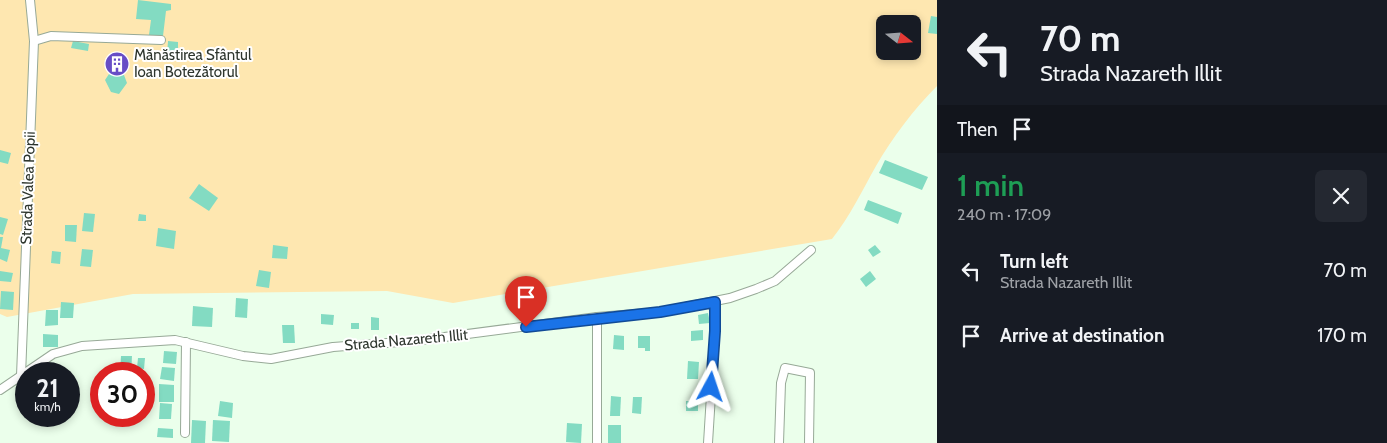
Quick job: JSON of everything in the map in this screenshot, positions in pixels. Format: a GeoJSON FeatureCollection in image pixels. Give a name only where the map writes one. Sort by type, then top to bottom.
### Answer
{"type":"FeatureCollection","features":[{"type":"Feature","properties":{"kind":"street","name":"Strada Valea Popii"},"geometry":{"type":"LineString","coordinates":[[22,362],[34,42],[30,0]]}},
{"type":"Feature","properties":{"kind":"street"},"geometry":{"type":"LineString","coordinates":[[34,42],[51,36],[162,40]]}},
{"type":"Feature","properties":{"kind":"street","name":"Strada Nazareth Illit"},"geometry":{"type":"LineString","coordinates":[[41,362],[53,354],[82,346],[152,340],[186,342],[243,356],[271,359],[333,347],[414,341],[597,317],[660,312],[715,302],[775,281],[811,250]]}},
{"type":"Feature","properties":{"kind":"street"},"geometry":{"type":"LineString","coordinates":[[708,443],[715,302]]}},
{"type":"Feature","properties":{"kind":"street"},"geometry":{"type":"LineString","coordinates":[[597,317],[597,443]]}},
{"type":"Feature","properties":{"kind":"street"},"geometry":{"type":"LineString","coordinates":[[185,433],[186,342]]}},
{"type":"Feature","properties":{"kind":"street"},"geometry":{"type":"LineString","coordinates":[[779,443],[781,383],[785,368],[810,373],[809,443]]}},
{"type":"Feature","properties":{"kind":"street","name":"Strada Nazareth Illit"},"geometry":{"type":"LineString","coordinates":[[0,390],[15,380]]}},
{"type":"Feature","properties":{"kind":"shaded area"},"geometry":{"type":"Polygon","coordinates":[[[0,0],[937,0],[937,86],[912,114],[889,145],[832,239],[453,303],[387,291],[133,294],[7,317],[0,314],[0,0]]]}},
{"type":"Feature","properties":{"kind":"building"},"geometry":{"type":"Polygon","coordinates":[[[138,0],[171,4],[171,10],[166,11],[163,36],[149,35],[151,20],[136,19],[138,0]]]}},
{"type":"Feature","properties":{"kind":"building"},"geometry":{"type":"Polygon","coordinates":[[[931,16],[937,17],[937,34],[928,33],[931,16]]]}},
{"type":"Feature","properties":{"kind":"building"},"geometry":{"type":"Polygon","coordinates":[[[73,41],[89,44],[88,51],[71,48],[73,41]]]}},
{"type":"Feature","properties":{"kind":"building"},"geometry":{"type":"Polygon","coordinates":[[[168,41],[178,42],[178,56],[167,55],[168,41]]]}},
{"type":"Feature","properties":{"kind":"building","name":"Mănăstirea Sfântul Ioan Botezătorul"},"geometry":{"type":"Polygon","coordinates":[[[110,53],[125,54],[124,75],[127,83],[119,94],[111,92],[105,80],[109,74],[110,53]]]}},
{"type":"Feature","properties":{"kind":"building"},"geometry":{"type":"Polygon","coordinates":[[[0,150],[11,153],[8,164],[0,162],[0,150]]]}},
{"type":"Feature","properties":{"kind":"building"},"geometry":{"type":"Polygon","coordinates":[[[885,160],[928,177],[922,190],[879,173],[885,160]]]}},
{"type":"Feature","properties":{"kind":"building"},"geometry":{"type":"Polygon","coordinates":[[[199,184],[218,198],[209,211],[189,198],[199,184]]]}},
{"type":"Feature","properties":{"kind":"building"},"geometry":{"type":"Polygon","coordinates":[[[868,200],[902,213],[898,224],[864,210],[868,200]]]}},
{"type":"Feature","properties":{"kind":"building"},"geometry":{"type":"Polygon","coordinates":[[[84,213],[95,214],[93,232],[82,231],[84,213]]]}},
{"type":"Feature","properties":{"kind":"building"},"geometry":{"type":"Polygon","coordinates":[[[139,214],[146,215],[146,221],[138,221],[139,214]]]}},
{"type":"Feature","properties":{"kind":"building"},"geometry":{"type":"Polygon","coordinates":[[[0,217],[8,219],[3,235],[0,234],[0,217]]]}},
{"type":"Feature","properties":{"kind":"building"},"geometry":{"type":"Polygon","coordinates":[[[65,225],[77,225],[76,242],[65,241],[65,225]]]}},
{"type":"Feature","properties":{"kind":"building"},"geometry":{"type":"Polygon","coordinates":[[[158,228],[176,231],[174,249],[156,246],[158,228]]]}},
{"type":"Feature","properties":{"kind":"building"},"geometry":{"type":"Polygon","coordinates":[[[0,237],[3,237],[1,248],[10,250],[7,262],[0,259],[0,237]]]}},
{"type":"Feature","properties":{"kind":"building"},"geometry":{"type":"Polygon","coordinates":[[[273,245],[288,247],[287,259],[272,258],[273,245]]]}},
{"type":"Feature","properties":{"kind":"building"},"geometry":{"type":"Polygon","coordinates":[[[875,245],[881,252],[873,257],[868,250],[875,245]]]}},
{"type":"Feature","properties":{"kind":"building"},"geometry":{"type":"Polygon","coordinates":[[[82,249],[93,250],[91,267],[80,266],[82,249]]]}},
{"type":"Feature","properties":{"kind":"building"},"geometry":{"type":"Polygon","coordinates":[[[52,251],[61,252],[60,264],[51,263],[52,251]]]}},
{"type":"Feature","properties":{"kind":"building"},"geometry":{"type":"Polygon","coordinates":[[[259,270],[271,272],[269,288],[256,286],[259,270]]]}},
{"type":"Feature","properties":{"kind":"building"},"geometry":{"type":"Polygon","coordinates":[[[0,271],[13,273],[11,282],[0,281],[0,271]]]}},
{"type":"Feature","properties":{"kind":"building"},"geometry":{"type":"Polygon","coordinates":[[[870,271],[876,279],[866,287],[860,279],[870,271]]]}},
{"type":"Feature","properties":{"kind":"building"},"geometry":{"type":"Polygon","coordinates":[[[1,291],[14,292],[13,310],[0,309],[1,291]]]}},
{"type":"Feature","properties":{"kind":"building"},"geometry":{"type":"Polygon","coordinates":[[[236,298],[248,299],[247,318],[235,317],[236,298]]]}},
{"type":"Feature","properties":{"kind":"building"},"geometry":{"type":"Polygon","coordinates":[[[61,302],[74,303],[73,318],[60,318],[61,302]]]}},
{"type":"Feature","properties":{"kind":"building"},"geometry":{"type":"Polygon","coordinates":[[[193,306],[213,308],[212,327],[192,326],[193,306]]]}},
{"type":"Feature","properties":{"kind":"building"},"geometry":{"type":"Polygon","coordinates":[[[46,310],[58,310],[58,325],[45,326],[46,310]]]}},
{"type":"Feature","properties":{"kind":"building"},"geometry":{"type":"Polygon","coordinates":[[[708,313],[710,323],[699,324],[698,315],[708,313]]]}},
{"type":"Feature","properties":{"kind":"building"},"geometry":{"type":"Polygon","coordinates":[[[321,314],[334,315],[333,325],[321,324],[321,314]]]}},
{"type":"Feature","properties":{"kind":"building"},"geometry":{"type":"Polygon","coordinates":[[[371,317],[379,318],[379,330],[371,330],[371,317]]]}},
{"type":"Feature","properties":{"kind":"building"},"geometry":{"type":"Polygon","coordinates":[[[351,323],[359,323],[359,329],[351,329],[351,323]]]}},
{"type":"Feature","properties":{"kind":"building"},"geometry":{"type":"Polygon","coordinates":[[[282,325],[294,325],[295,343],[283,343],[282,325]]]}},
{"type":"Feature","properties":{"kind":"building"},"geometry":{"type":"Polygon","coordinates":[[[703,330],[703,340],[691,341],[691,331],[703,330]]]}},
{"type":"Feature","properties":{"kind":"building"},"geometry":{"type":"Polygon","coordinates":[[[43,334],[58,335],[58,347],[43,347],[43,334]]]}},
{"type":"Feature","properties":{"kind":"building"},"geometry":{"type":"Polygon","coordinates":[[[614,335],[624,336],[624,350],[613,349],[614,335]]]}},
{"type":"Feature","properties":{"kind":"building"},"geometry":{"type":"Polygon","coordinates":[[[638,336],[650,336],[650,351],[645,351],[645,348],[638,348],[638,336]]]}},
{"type":"Feature","properties":{"kind":"building"},"geometry":{"type":"Polygon","coordinates":[[[164,351],[177,352],[176,364],[163,363],[164,351]]]}},
{"type":"Feature","properties":{"kind":"building"},"geometry":{"type":"Polygon","coordinates":[[[121,356],[132,356],[132,362],[121,362],[121,356]]]}},
{"type":"Feature","properties":{"kind":"building"},"geometry":{"type":"Polygon","coordinates":[[[138,358],[145,358],[145,362],[138,362],[138,358]]]}},
{"type":"Feature","properties":{"kind":"building"},"geometry":{"type":"Polygon","coordinates":[[[688,361],[699,362],[698,379],[687,379],[688,361]]]}},
{"type":"Feature","properties":{"kind":"building"},"geometry":{"type":"Polygon","coordinates":[[[162,367],[175,368],[174,381],[160,379],[162,367]]]}},
{"type":"Feature","properties":{"kind":"building"},"geometry":{"type":"Polygon","coordinates":[[[159,384],[174,385],[174,402],[159,402],[159,384]]]}},
{"type":"Feature","properties":{"kind":"building"},"geometry":{"type":"Polygon","coordinates":[[[611,396],[621,397],[620,416],[610,416],[611,396]]]}},
{"type":"Feature","properties":{"kind":"building"},"geometry":{"type":"Polygon","coordinates":[[[633,397],[642,397],[641,414],[632,413],[633,397]]]}},
{"type":"Feature","properties":{"kind":"building"},"geometry":{"type":"Polygon","coordinates":[[[220,401],[233,403],[232,418],[218,416],[220,401]]]}},
{"type":"Feature","properties":{"kind":"building"},"geometry":{"type":"Polygon","coordinates":[[[686,401],[698,401],[698,411],[686,411],[686,401]]]}},
{"type":"Feature","properties":{"kind":"building"},"geometry":{"type":"Polygon","coordinates":[[[160,403],[172,404],[171,419],[159,419],[160,403]]]}},
{"type":"Feature","properties":{"kind":"building"},"geometry":{"type":"Polygon","coordinates":[[[192,420],[206,421],[205,443],[191,443],[192,420]]]}},
{"type":"Feature","properties":{"kind":"building"},"geometry":{"type":"Polygon","coordinates":[[[213,420],[230,421],[229,442],[212,441],[213,420]]]}},
{"type":"Feature","properties":{"kind":"building"},"geometry":{"type":"Polygon","coordinates":[[[567,423],[582,424],[581,443],[566,442],[567,423]]]}},
{"type":"Feature","properties":{"kind":"building"},"geometry":{"type":"Polygon","coordinates":[[[608,425],[621,425],[621,443],[608,443],[608,425]]]}},
{"type":"Feature","properties":{"kind":"building"},"geometry":{"type":"Polygon","coordinates":[[[158,428],[173,429],[173,438],[157,437],[158,428]]]}},
{"type":"Feature","properties":{"kind":"place","name":"Mănăstirea Sfântul Ioan Botezătorul"},"geometry":{"type":"Point","coordinates":[117,64]}},
{"type":"Feature","properties":{"kind":"route"},"geometry":{"type":"LineString","coordinates":[[526,327],[597,317],[660,312],[715,302],[711,387]]}}]}
